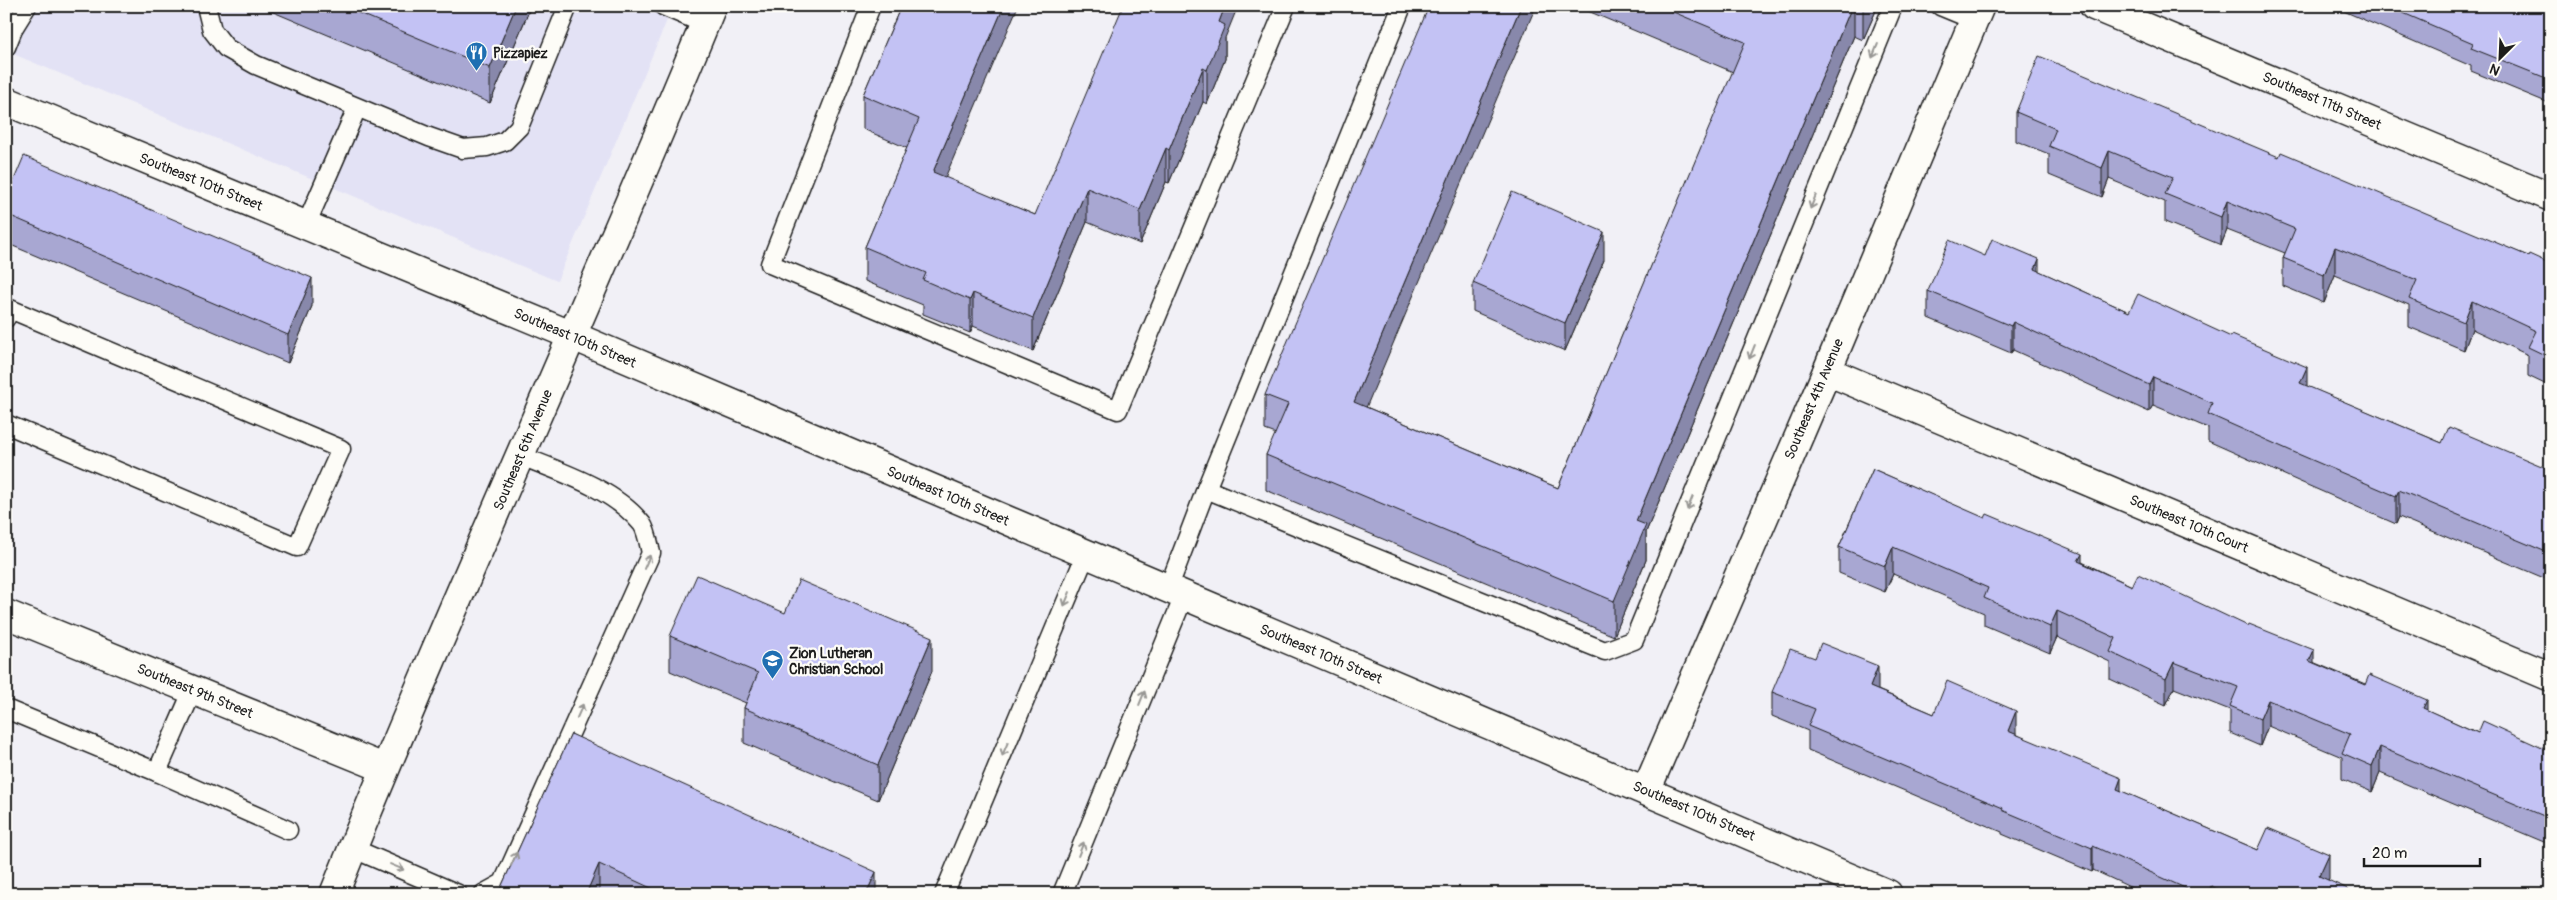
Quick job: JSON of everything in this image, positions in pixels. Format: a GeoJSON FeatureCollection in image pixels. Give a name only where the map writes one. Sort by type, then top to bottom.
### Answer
{"type":"FeatureCollection","features":[{"type":"Feature","properties":{"kind":"street","name":"Southeast 11th Street"},"geometry":{"type":"LineString","coordinates":[[2094,6],[2551,197]]}},
{"type":"Feature","properties":{"kind":"street","name":"Southeast 4th Avenue"},"geometry":{"type":"LineString","coordinates":[[1646,791],[1827,371],[1977,13]]}},
{"type":"Feature","properties":{"kind":"street","name":"Southeast 6th Avenue"},"geometry":{"type":"LineString","coordinates":[[334,894],[384,768],[573,336],[709,15]]}},
{"type":"Feature","properties":{"kind":"street","name":"Southeast 10th Street"},"geometry":{"type":"LineString","coordinates":[[6,101],[573,336],[1888,894]]}},
{"type":"Feature","properties":{"kind":"street","name":"Southeast 10th Court"},"geometry":{"type":"LineString","coordinates":[[1827,371],[2551,677]]}},
{"type":"Feature","properties":{"kind":"street","name":"Southeast 9th Street"},"geometry":{"type":"LineString","coordinates":[[6,614],[384,768]]}},
{"type":"Feature","properties":{"kind":"lane"},"geometry":{"type":"LineString","coordinates":[[6,46],[14,27],[27,6]]}},
{"type":"Feature","properties":{"kind":"lane"},"geometry":{"type":"LineString","coordinates":[[206,6],[212,30],[226,48],[256,65],[429,138],[463,149],[487,147],[505,141],[519,127],[568,6]]}},
{"type":"Feature","properties":{"kind":"lane"},"geometry":{"type":"LineString","coordinates":[[663,6],[709,15]]}},
{"type":"Feature","properties":{"kind":"lane"},"geometry":{"type":"LineString","coordinates":[[871,6],[770,264],[1118,410],[1286,6]]}},
{"type":"Feature","properties":{"kind":"lane"},"geometry":{"type":"LineString","coordinates":[[1062,894],[1176,592],[1206,489],[1402,6]]}},
{"type":"Feature","properties":{"kind":"lane"},"geometry":{"type":"LineString","coordinates":[[1206,489],[1605,651],[1634,640],[1893,6]]}},
{"type":"Feature","properties":{"kind":"lane"},"geometry":{"type":"LineString","coordinates":[[1940,6],[1977,13]]}},
{"type":"Feature","properties":{"kind":"lane"},"geometry":{"type":"LineString","coordinates":[[306,225],[357,108]]}},
{"type":"Feature","properties":{"kind":"lane"},"geometry":{"type":"LineString","coordinates":[[6,424],[296,547],[341,449],[8,311]]}},
{"type":"Feature","properties":{"kind":"lane"},"geometry":{"type":"LineString","coordinates":[[483,894],[503,883],[651,553],[643,525],[625,508],[594,486],[521,456]]}},
{"type":"Feature","properties":{"kind":"lane"},"geometry":{"type":"LineString","coordinates":[[944,894],[1086,554]]}},
{"type":"Feature","properties":{"kind":"lane"},"geometry":{"type":"LineString","coordinates":[[157,772],[193,690]]}},
{"type":"Feature","properties":{"kind":"lane"},"geometry":{"type":"LineString","coordinates":[[6,709],[157,772],[288,830]]}},
{"type":"Feature","properties":{"kind":"lane"},"geometry":{"type":"LineString","coordinates":[[352,848],[458,894]]}},
{"type":"Feature","properties":{"kind":"shaded area"},"geometry":{"type":"Polygon","coordinates":[[[6,6],[673,6],[557,281],[6,51],[6,6]]]}},
{"type":"Feature","properties":{"kind":"building"},"geometry":{"type":"Polygon","coordinates":[[[342,6],[516,6],[490,68],[342,6]]]}},
{"type":"Feature","properties":{"kind":"building"},"geometry":{"type":"Polygon","coordinates":[[[901,6],[1004,6],[933,172],[1035,215],[1123,6],[1225,6],[1219,22],[1225,25],[1207,70],[1203,68],[1169,150],[1166,148],[1140,210],[1087,188],[1033,318],[973,293],[970,300],[923,280],[926,273],[865,247],[919,119],[863,95],[901,6]]]}},
{"type":"Feature","properties":{"kind":"building"},"geometry":{"type":"Polygon","coordinates":[[[1429,6],[1521,6],[1354,402],[1558,488],[1745,42],[1659,6],[1852,6],[1636,521],[1646,525],[1614,601],[1266,455],[1288,404],[1265,395],[1429,6]]]}},
{"type":"Feature","properties":{"kind":"building"},"geometry":{"type":"Polygon","coordinates":[[[2387,6],[2537,6],[2551,12],[2551,80],[2471,48],[2473,43],[2387,6]]]}},
{"type":"Feature","properties":{"kind":"building"},"geometry":{"type":"Polygon","coordinates":[[[2039,56],[2279,157],[2281,152],[2551,264],[2551,358],[2528,347],[2536,331],[2472,301],[2464,322],[2409,299],[2417,280],[2335,247],[2324,275],[2283,258],[2295,229],[2227,201],[2221,217],[2165,194],[2173,177],[2109,151],[2102,168],[2049,146],[2056,129],[2016,112],[2039,56]]]}},
{"type":"Feature","properties":{"kind":"building"},"geometry":{"type":"Polygon","coordinates":[[[24,156],[312,278],[288,335],[6,214],[6,199],[24,156]]]}},
{"type":"Feature","properties":{"kind":"building"},"geometry":{"type":"Polygon","coordinates":[[[1512,192],[1604,232],[1565,323],[1473,283],[1512,192]]]}},
{"type":"Feature","properties":{"kind":"building"},"geometry":{"type":"Polygon","coordinates":[[[1992,239],[2039,259],[2035,269],[2129,312],[2138,294],[2231,337],[2232,335],[2307,367],[2300,383],[2442,443],[2449,427],[2551,470],[2551,554],[2399,490],[2396,496],[2208,414],[2212,403],[2153,377],[2149,385],[2013,322],[2011,326],[1928,291],[1949,240],[1985,256],[1992,239]]]}},
{"type":"Feature","properties":{"kind":"building"},"geometry":{"type":"Polygon","coordinates":[[[1873,469],[1985,518],[1987,514],[2082,554],[2078,561],[2132,586],[2138,574],[2248,626],[2249,624],[2314,650],[2309,661],[2365,685],[2369,675],[2427,700],[2423,708],[2478,733],[2483,721],[2551,752],[2551,819],[2380,747],[2372,766],[2342,753],[2350,734],[2268,700],[2260,719],[2230,706],[2238,687],[2174,662],[2166,679],[2110,652],[2116,638],[2057,611],[2050,627],[1984,598],[1988,588],[1893,547],[1885,566],[1839,547],[1873,469]]]}},
{"type":"Feature","properties":{"kind":"building"},"geometry":{"type":"Polygon","coordinates":[[[697,575],[785,613],[799,580],[932,637],[878,765],[744,708],[758,673],[670,636],[697,575]]]}},
{"type":"Feature","properties":{"kind":"building"},"geometry":{"type":"Polygon","coordinates":[[[1821,643],[1878,666],[1870,687],[1934,714],[1947,681],[2016,711],[2008,731],[2121,778],[2117,789],[2258,850],[2268,828],[2329,854],[2319,876],[2348,889],[2346,894],[2229,894],[2211,886],[2208,894],[2198,894],[2093,846],[2092,848],[2002,810],[2003,808],[1808,726],[1815,709],[1772,692],[1790,649],[1815,658],[1821,643]]]}},
{"type":"Feature","properties":{"kind":"building"},"geometry":{"type":"Polygon","coordinates":[[[571,734],[876,872],[866,894],[664,894],[599,864],[586,894],[498,894],[571,734]]]}},
{"type":"Feature","properties":{"kind":"place","name":"Pizzapiez"},"geometry":{"type":"Point","coordinates":[477,72]}},
{"type":"Feature","properties":{"kind":"place","name":"Zion Lutheran Christian School"},"geometry":{"type":"Point","coordinates":[773,680]}}]}
